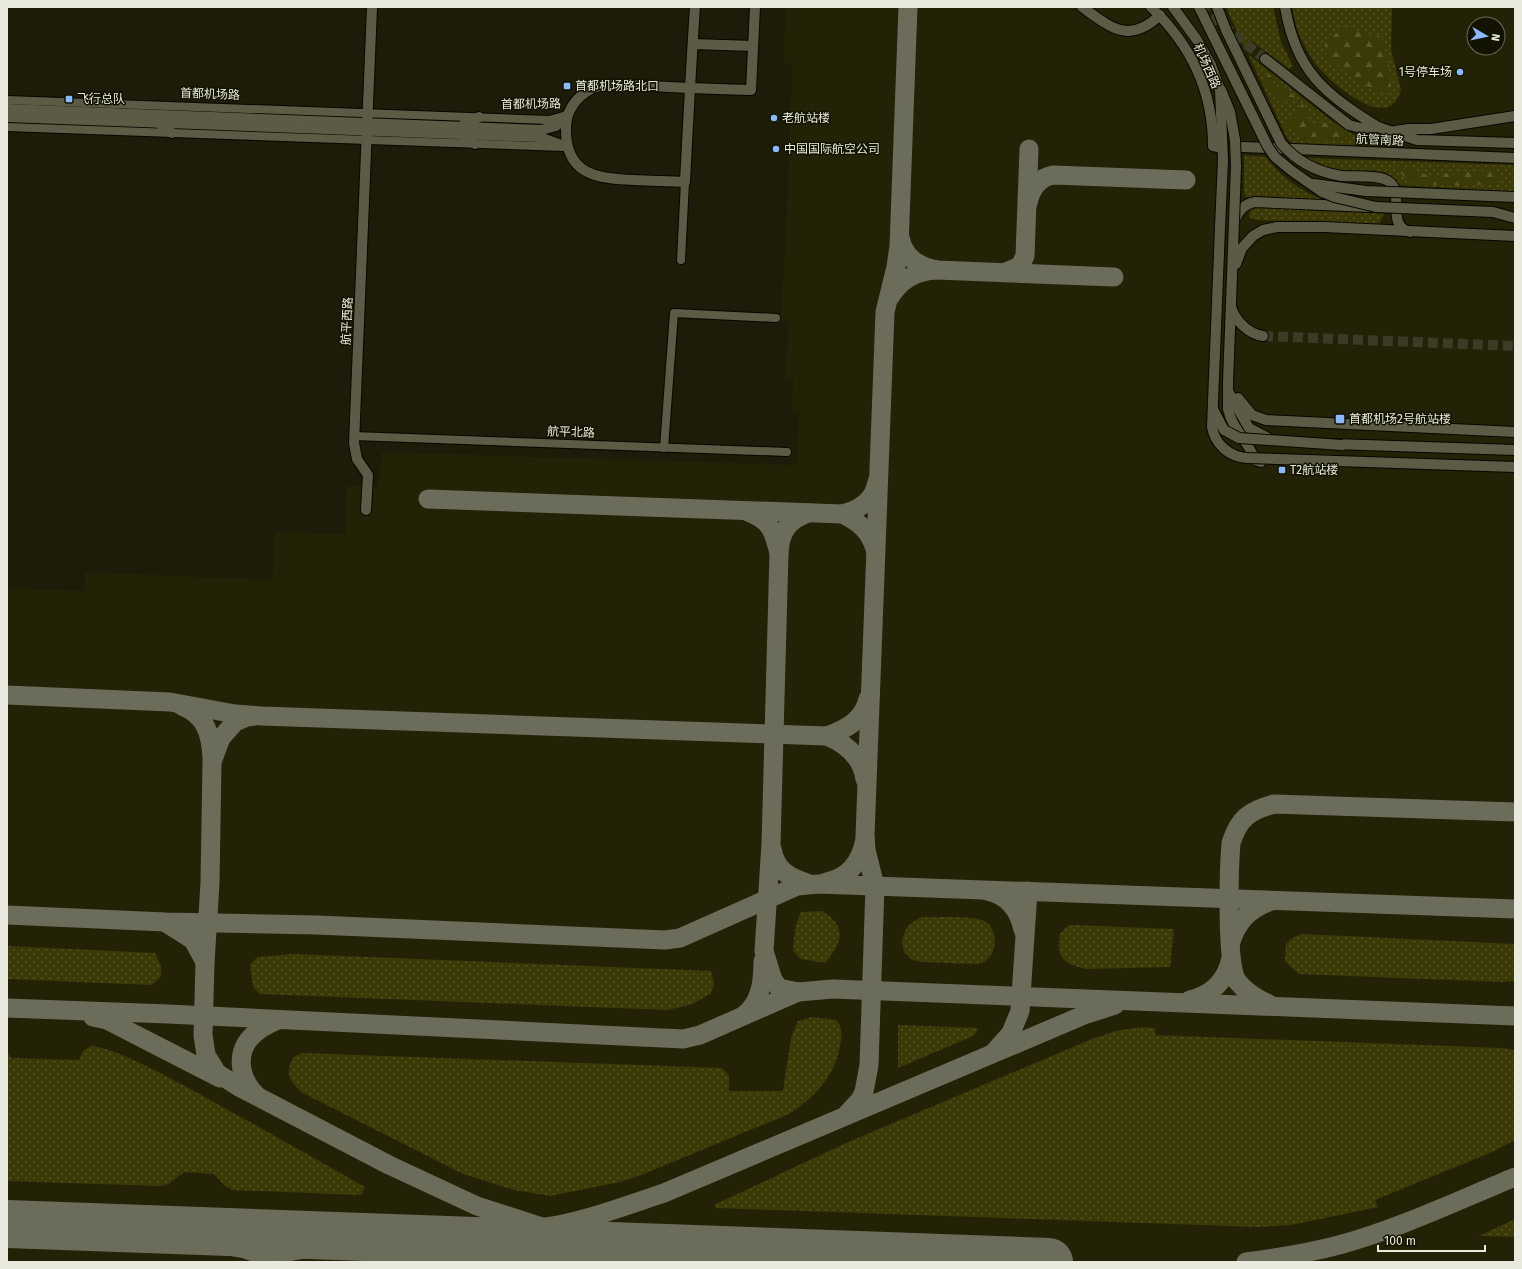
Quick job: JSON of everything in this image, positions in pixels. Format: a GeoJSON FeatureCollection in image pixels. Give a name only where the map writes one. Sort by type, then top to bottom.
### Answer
{"type":"FeatureCollection","features":[{"type":"Feature","properties":{"kind":"street","name":"航平西路"},"geometry":{"type":"LineString","coordinates":[[366,510],[368,474],[357,458],[354,436],[372,7]]}},
{"type":"Feature","properties":{"kind":"street"},"geometry":{"type":"LineString","coordinates":[[681,260],[695,7]]}},
{"type":"Feature","properties":{"kind":"street"},"geometry":{"type":"LineString","coordinates":[[685,182],[611,179],[595,176],[582,169],[575,163],[568,147],[566,138],[567,115],[580,97],[591,89],[604,86],[751,90],[754,7]]}},
{"type":"Feature","properties":{"kind":"street"},"geometry":{"type":"LineString","coordinates":[[1082,7],[1120,31],[1137,31],[1150,24],[1160,15]]}},
{"type":"Feature","properties":{"kind":"street","name":"机场西路"},"geometry":{"type":"LineString","coordinates":[[1151,7],[1160,15],[1180,39],[1203,85],[1212,121],[1216,147]]}},
{"type":"Feature","properties":{"kind":"street"},"geometry":{"type":"LineString","coordinates":[[1173,7],[1197,40],[1220,86],[1230,112],[1235,140],[1236,166],[1230,303],[1228,383],[1229,414],[1240,434],[1251,448],[1256,462],[1515,470]]}},
{"type":"Feature","properties":{"kind":"street"},"geometry":{"type":"LineString","coordinates":[[1199,7],[1268,147],[1284,165],[1328,195],[1376,207]]}},
{"type":"Feature","properties":{"kind":"street"},"geometry":{"type":"LineString","coordinates":[[1217,7],[1226,30],[1281,143],[1295,157],[1325,173],[1341,176],[1381,179],[1389,182],[1396,191],[1396,215],[1400,226],[1413,233]]}},
{"type":"Feature","properties":{"kind":"street"},"geometry":{"type":"LineString","coordinates":[[1285,7],[1297,50],[1314,78],[1335,98],[1378,127]]}},
{"type":"Feature","properties":{"kind":"street"},"geometry":{"type":"LineString","coordinates":[[693,44],[753,46]]}},
{"type":"Feature","properties":{"kind":"street"},"geometry":{"type":"LineString","coordinates":[[1264,58],[1342,122],[1358,128],[1378,127],[1395,131],[1417,140],[1515,143]]}},
{"type":"Feature","properties":{"kind":"street"},"geometry":{"type":"LineString","coordinates":[[1220,86],[1223,155],[1212,406],[1212,429],[1216,440],[1228,452],[1241,458],[1515,467]]}},
{"type":"Feature","properties":{"kind":"street","name":"首都机场路"},"geometry":{"type":"LineString","coordinates":[[7,100],[272,110],[475,144],[568,147]]}},
{"type":"Feature","properties":{"kind":"street"},"geometry":{"type":"LineString","coordinates":[[172,133],[159,119],[173,106]]}},
{"type":"Feature","properties":{"kind":"street","name":"首都机场路"},"geometry":{"type":"LineString","coordinates":[[7,109],[159,119]]}},
{"type":"Feature","properties":{"kind":"street"},"geometry":{"type":"LineString","coordinates":[[271,136],[282,123],[272,110]]}},
{"type":"Feature","properties":{"kind":"street","name":"首都机场路"},"geometry":{"type":"LineString","coordinates":[[7,127],[271,136],[479,117],[549,120],[567,115]]}},
{"type":"Feature","properties":{"kind":"street","name":"首都机场路"},"geometry":{"type":"LineString","coordinates":[[7,117],[159,119],[461,130],[541,130],[556,126],[567,115]]}},
{"type":"Feature","properties":{"kind":"street"},"geometry":{"type":"LineString","coordinates":[[1395,131],[1409,129],[1431,129],[1515,116]]}},
{"type":"Feature","properties":{"kind":"street"},"geometry":{"type":"LineString","coordinates":[[475,144],[461,130],[479,117]]}},
{"type":"Feature","properties":{"kind":"street","name":"首都机场路"},"geometry":{"type":"LineString","coordinates":[[461,130],[539,137],[568,147]]}},
{"type":"Feature","properties":{"kind":"street","name":"航管南路"},"geometry":{"type":"LineString","coordinates":[[1243,147],[1515,158]]}},
{"type":"Feature","properties":{"kind":"street"},"geometry":{"type":"LineString","coordinates":[[1312,184],[1366,191],[1515,197]]}},
{"type":"Feature","properties":{"kind":"street"},"geometry":{"type":"LineString","coordinates":[[1234,222],[1241,209],[1247,204],[1255,202],[1319,204],[1362,208],[1376,207],[1492,212],[1515,218]]}},
{"type":"Feature","properties":{"kind":"street"},"geometry":{"type":"LineString","coordinates":[[1376,230],[1388,227],[1396,215]]}},
{"type":"Feature","properties":{"kind":"street"},"geometry":{"type":"LineString","coordinates":[[1231,284],[1242,248],[1253,236],[1266,229],[1284,226],[1413,233],[1496,234],[1515,236]]}},
{"type":"Feature","properties":{"kind":"street"},"geometry":{"type":"LineString","coordinates":[[1230,303],[1239,322],[1254,333],[1263,336]]}},
{"type":"Feature","properties":{"kind":"street"},"geometry":{"type":"LineString","coordinates":[[664,448],[674,313],[776,318]]}},
{"type":"Feature","properties":{"kind":"street"},"geometry":{"type":"LineString","coordinates":[[1228,383],[1230,397],[1247,425],[1253,431],[1269,439],[1340,444],[1515,450]]}},
{"type":"Feature","properties":{"kind":"street"},"geometry":{"type":"LineString","coordinates":[[1228,383],[1250,413],[1264,420],[1515,432]]}},
{"type":"Feature","properties":{"kind":"street"},"geometry":{"type":"LineString","coordinates":[[1212,406],[1216,416],[1225,430],[1233,436],[1244,439],[1324,444],[1515,450]]}},
{"type":"Feature","properties":{"kind":"street","name":"航平北路"},"geometry":{"type":"LineString","coordinates":[[354,436],[787,452]]}},
{"type":"Feature","properties":{"kind":"shaded area"},"geometry":{"type":"Polygon","coordinates":[[[786,7],[1515,7],[1515,1262],[7,1262],[7,588],[84,591],[85,572],[272,580],[275,532],[345,534],[347,486],[378,486],[382,452],[797,465],[799,413],[792,412],[793,379],[785,378],[789,321],[780,321],[786,234],[792,64],[783,63],[786,7]]]}},
{"type":"Feature","properties":{"kind":"green space"},"geometry":{"type":"Polygon","coordinates":[[[1226,7],[1273,7],[1281,42],[1293,66],[1289,69],[1252,41],[1245,49],[1226,7]]]}},
{"type":"Feature","properties":{"kind":"green space"},"geometry":{"type":"Polygon","coordinates":[[[1292,7],[1392,7],[1391,49],[1401,90],[1396,101],[1388,107],[1378,108],[1367,105],[1344,91],[1325,75],[1308,52],[1299,34],[1292,7]]]}},
{"type":"Feature","properties":{"kind":"green space"},"geometry":{"type":"Polygon","coordinates":[[[1351,28],[1363,33],[1382,37],[1388,59],[1391,87],[1385,94],[1361,83],[1326,57],[1325,43],[1341,29],[1351,28]]]}},
{"type":"Feature","properties":{"kind":"green space"},"geometry":{"type":"Polygon","coordinates":[[[1248,54],[1328,118],[1352,134],[1383,146],[1292,144],[1287,138],[1248,54]]]}},
{"type":"Feature","properties":{"kind":"green space"},"geometry":{"type":"Polygon","coordinates":[[[1269,74],[1274,80],[1273,87],[1288,90],[1295,97],[1291,102],[1276,101],[1266,84],[1264,75],[1269,74]]]}},
{"type":"Feature","properties":{"kind":"green space"},"geometry":{"type":"Polygon","coordinates":[[[1302,103],[1307,111],[1309,125],[1321,123],[1331,124],[1340,129],[1348,138],[1336,141],[1315,142],[1303,140],[1296,130],[1285,129],[1283,123],[1288,118],[1295,117],[1302,103]]]}},
{"type":"Feature","properties":{"kind":"green space"},"geometry":{"type":"Polygon","coordinates":[[[1244,155],[1266,157],[1278,171],[1292,183],[1324,200],[1246,197],[1244,193],[1244,155]]]}},
{"type":"Feature","properties":{"kind":"green space"},"geometry":{"type":"Polygon","coordinates":[[[1306,158],[1515,165],[1515,192],[1398,185],[1392,177],[1385,173],[1369,170],[1342,172],[1334,171],[1306,158]]]}},
{"type":"Feature","properties":{"kind":"green space"},"geometry":{"type":"Polygon","coordinates":[[[1394,165],[1405,166],[1429,176],[1497,169],[1500,178],[1497,183],[1489,184],[1453,185],[1417,183],[1410,181],[1403,176],[1394,165]]]}},
{"type":"Feature","properties":{"kind":"green space"},"geometry":{"type":"Polygon","coordinates":[[[1256,207],[1384,214],[1379,224],[1256,220],[1250,218],[1249,215],[1251,210],[1256,207]]]}},
{"type":"Feature","properties":{"kind":"green space"},"geometry":{"type":"Polygon","coordinates":[[[822,911],[836,923],[839,929],[840,936],[835,949],[825,963],[801,959],[793,951],[795,928],[801,912],[822,911]]]}},
{"type":"Feature","properties":{"kind":"green space"},"geometry":{"type":"Polygon","coordinates":[[[922,917],[962,917],[984,921],[993,931],[995,938],[993,952],[989,958],[983,962],[975,964],[924,962],[912,960],[904,952],[904,935],[908,926],[922,917]]]}},
{"type":"Feature","properties":{"kind":"green space"},"geometry":{"type":"Polygon","coordinates":[[[1068,926],[1174,929],[1170,967],[1085,969],[1077,967],[1062,958],[1059,948],[1060,933],[1068,926]]]}},
{"type":"Feature","properties":{"kind":"green space"},"geometry":{"type":"Polygon","coordinates":[[[1303,934],[1515,944],[1515,981],[1502,982],[1299,974],[1285,961],[1286,944],[1294,937],[1303,934]]]}},
{"type":"Feature","properties":{"kind":"green space"},"geometry":{"type":"Polygon","coordinates":[[[7,946],[155,953],[161,966],[161,976],[152,985],[7,979],[7,946]]]}},
{"type":"Feature","properties":{"kind":"green space"},"geometry":{"type":"Polygon","coordinates":[[[293,954],[711,971],[714,984],[711,993],[693,1004],[668,1010],[260,994],[253,987],[250,965],[257,957],[293,954]]]}},
{"type":"Feature","properties":{"kind":"green space"},"geometry":{"type":"Polygon","coordinates":[[[812,1017],[836,1020],[840,1026],[841,1032],[840,1046],[833,1067],[822,1085],[798,1108],[789,1114],[641,1175],[620,1182],[550,1196],[514,1190],[463,1174],[303,1093],[294,1085],[289,1073],[289,1068],[293,1057],[303,1053],[722,1068],[729,1075],[729,1091],[783,1091],[791,1038],[798,1021],[812,1017]]]}},
{"type":"Feature","properties":{"kind":"green space"},"geometry":{"type":"Polygon","coordinates":[[[898,1025],[978,1028],[973,1036],[898,1068],[898,1025]]]}},
{"type":"Feature","properties":{"kind":"green space"},"geometry":{"type":"Polygon","coordinates":[[[1141,1027],[1155,1028],[1155,1035],[1502,1048],[1515,1050],[1515,1140],[1492,1152],[1375,1200],[1378,1207],[1291,1225],[1259,1227],[716,1208],[714,1205],[846,1143],[1092,1039],[1116,1031],[1141,1027]]]}},
{"type":"Feature","properties":{"kind":"green space"},"geometry":{"type":"Polygon","coordinates":[[[91,1046],[113,1051],[125,1056],[185,1086],[365,1187],[361,1195],[232,1190],[224,1185],[214,1174],[184,1172],[169,1184],[160,1186],[7,1181],[7,1052],[11,1058],[79,1060],[84,1050],[91,1046]]]}},
{"type":"Feature","properties":{"kind":"green space"},"geometry":{"type":"Polygon","coordinates":[[[1515,1219],[1515,1237],[1479,1236],[1515,1219]]]}},
{"type":"Feature","properties":{"kind":"taxiway"},"geometry":{"type":"LineString","coordinates":[[847,1114],[860,1100],[864,1092],[869,1065],[875,886],[866,850],[865,836],[885,312],[896,267],[899,246],[908,7]]}},
{"type":"Feature","properties":{"kind":"taxiway"},"geometry":{"type":"LineString","coordinates":[[1006,272],[1020,266],[1025,256],[1029,149]]}},
{"type":"Feature","properties":{"kind":"taxiway"},"geometry":{"type":"LineString","coordinates":[[1028,203],[1031,193],[1039,181],[1053,175],[1186,180]]}},
{"type":"Feature","properties":{"kind":"taxiway"},"geometry":{"type":"LineString","coordinates":[[900,237],[905,250],[912,260],[923,266],[937,270],[1114,277]]}},
{"type":"Feature","properties":{"kind":"taxiway"},"geometry":{"type":"LineString","coordinates":[[890,297],[899,285],[910,277],[922,272],[937,270]]}},
{"type":"Feature","properties":{"kind":"taxiway"},"geometry":{"type":"LineString","coordinates":[[428,499],[842,514],[854,510],[865,503],[873,494],[877,482]]}},
{"type":"Feature","properties":{"kind":"taxiway"},"geometry":{"type":"LineString","coordinates":[[748,512],[762,519],[770,527],[779,553],[781,539],[786,528],[795,519],[808,513]]}},
{"type":"Feature","properties":{"kind":"taxiway"},"geometry":{"type":"LineString","coordinates":[[842,514],[854,520],[867,532],[875,549]]}},
{"type":"Feature","properties":{"kind":"taxiway"},"geometry":{"type":"LineString","coordinates":[[779,553],[771,844],[764,951],[773,980],[779,988],[798,992]]}},
{"type":"Feature","properties":{"kind":"taxiway"},"geometry":{"type":"LineString","coordinates":[[7,695],[170,702],[235,714],[262,716],[827,736],[841,743],[852,752],[860,764],[865,779]]}},
{"type":"Feature","properties":{"kind":"taxiway"},"geometry":{"type":"LineString","coordinates":[[827,736],[853,723],[862,713],[868,699]]}},
{"type":"Feature","properties":{"kind":"taxiway"},"geometry":{"type":"LineString","coordinates":[[182,706],[190,710],[202,720],[206,727],[210,741],[212,758]]}},
{"type":"Feature","properties":{"kind":"taxiway"},"geometry":{"type":"LineString","coordinates":[[254,716],[235,722],[221,738],[212,762],[210,883],[205,963],[203,1035],[206,1055],[217,1073],[239,1087],[389,1165],[477,1206],[542,1227],[662,1248]]}},
{"type":"Feature","properties":{"kind":"taxiway"},"geometry":{"type":"LineString","coordinates":[[1269,1004],[1260,1000],[1237,981],[1231,955],[1229,915],[1231,843],[1238,827],[1246,817],[1258,810],[1274,804],[1515,812]]}},
{"type":"Feature","properties":{"kind":"taxiway"},"geometry":{"type":"LineString","coordinates":[[826,882],[841,877],[853,867],[857,861],[865,839]]}},
{"type":"Feature","properties":{"kind":"taxiway"},"geometry":{"type":"LineString","coordinates":[[772,849],[777,863],[785,872],[796,879],[810,884]]}},
{"type":"Feature","properties":{"kind":"taxiway"},"geometry":{"type":"LineString","coordinates":[[7,915],[165,922],[317,925],[665,940],[680,938],[797,886],[818,884],[1515,909]]}},
{"type":"Feature","properties":{"kind":"taxiway"},"geometry":{"type":"LineString","coordinates":[[987,891],[1000,896],[1011,904],[1018,916],[1023,930]]}},
{"type":"Feature","properties":{"kind":"taxiway"},"geometry":{"type":"LineString","coordinates":[[995,1051],[1011,1033],[1020,1011],[1028,891]]}},
{"type":"Feature","properties":{"kind":"taxiway"},"geometry":{"type":"LineString","coordinates":[[1231,942],[1241,921],[1258,907],[1272,901]]}},
{"type":"Feature","properties":{"kind":"taxiway"},"geometry":{"type":"LineString","coordinates":[[166,923],[193,940],[205,962]]}},
{"type":"Feature","properties":{"kind":"taxiway"},"geometry":{"type":"LineString","coordinates":[[1190,1000],[1212,990],[1222,980],[1231,958]]}},
{"type":"Feature","properties":{"kind":"taxiway"},"geometry":{"type":"LineString","coordinates":[[743,1016],[754,1005],[760,991],[763,961]]}},
{"type":"Feature","properties":{"kind":"taxiway"},"geometry":{"type":"LineString","coordinates":[[7,1008],[168,1014],[683,1039],[700,1035],[798,992],[833,989],[1515,1016]]}},
{"type":"Feature","properties":{"kind":"taxiway"},"geometry":{"type":"LineString","coordinates":[[407,1238],[480,1235],[535,1229],[581,1220],[623,1207],[664,1193],[1084,1015],[1115,1005]]}},
{"type":"Feature","properties":{"kind":"taxiway"},"geometry":{"type":"LineString","coordinates":[[93,1017],[107,1020],[220,1078]]}},
{"type":"Feature","properties":{"kind":"taxiway"},"geometry":{"type":"LineString","coordinates":[[257,1096],[249,1087],[244,1078],[241,1060],[242,1052],[250,1038],[262,1028],[278,1020]]}},
{"type":"Feature","properties":{"kind":"taxiway"},"geometry":{"type":"LineString","coordinates":[[1246,1262],[1316,1250],[1362,1238],[1428,1214],[1515,1177]]}},
{"type":"Feature","properties":{"kind":"taxiway"},"geometry":{"type":"LineString","coordinates":[[7,1223],[17,1224]]}},
{"type":"Feature","properties":{"kind":"taxiway"},"geometry":{"type":"LineString","coordinates":[[130,1228],[245,1249],[282,1262]]}},
{"type":"Feature","properties":{"kind":"taxiway"},"geometry":{"type":"LineString","coordinates":[[265,1256],[373,1237]]}},
{"type":"Feature","properties":{"kind":"taxiway"},"geometry":{"type":"LineString","coordinates":[[853,1255],[888,1262]]}},
{"type":"Feature","properties":{"kind":"taxiway"},"geometry":{"type":"LineString","coordinates":[[905,1262],[957,1259]]}},
{"type":"Feature","properties":{"kind":"runway"},"geometry":{"type":"LineString","coordinates":[[7,1224],[1049,1262]]}},
{"type":"Feature","properties":{"kind":"tunnel"},"geometry":{"type":"LineString","coordinates":[[1199,7],[1265,59]]}},
{"type":"Feature","properties":{"kind":"tunnel"},"geometry":{"type":"LineString","coordinates":[[1263,336],[1515,346]]}},
{"type":"Feature","properties":{"kind":"place","name":"1号停车场"},"geometry":{"type":"Point","coordinates":[1460,72]}},
{"type":"Feature","properties":{"kind":"place","name":"首都机场路北口"},"geometry":{"type":"Point","coordinates":[567,86]}},
{"type":"Feature","properties":{"kind":"place","name":"飞行总队"},"geometry":{"type":"Point","coordinates":[69,99]}},
{"type":"Feature","properties":{"kind":"place","name":"老航站楼"},"geometry":{"type":"Point","coordinates":[774,118]}},
{"type":"Feature","properties":{"kind":"place","name":"中国国际航空公司"},"geometry":{"type":"Point","coordinates":[776,149]}},
{"type":"Feature","properties":{"kind":"place","name":"首都机场2号航站楼"},"geometry":{"type":"Point","coordinates":[1340,419]}},
{"type":"Feature","properties":{"kind":"place","name":"T2航站楼"},"geometry":{"type":"Point","coordinates":[1282,470]}}]}
